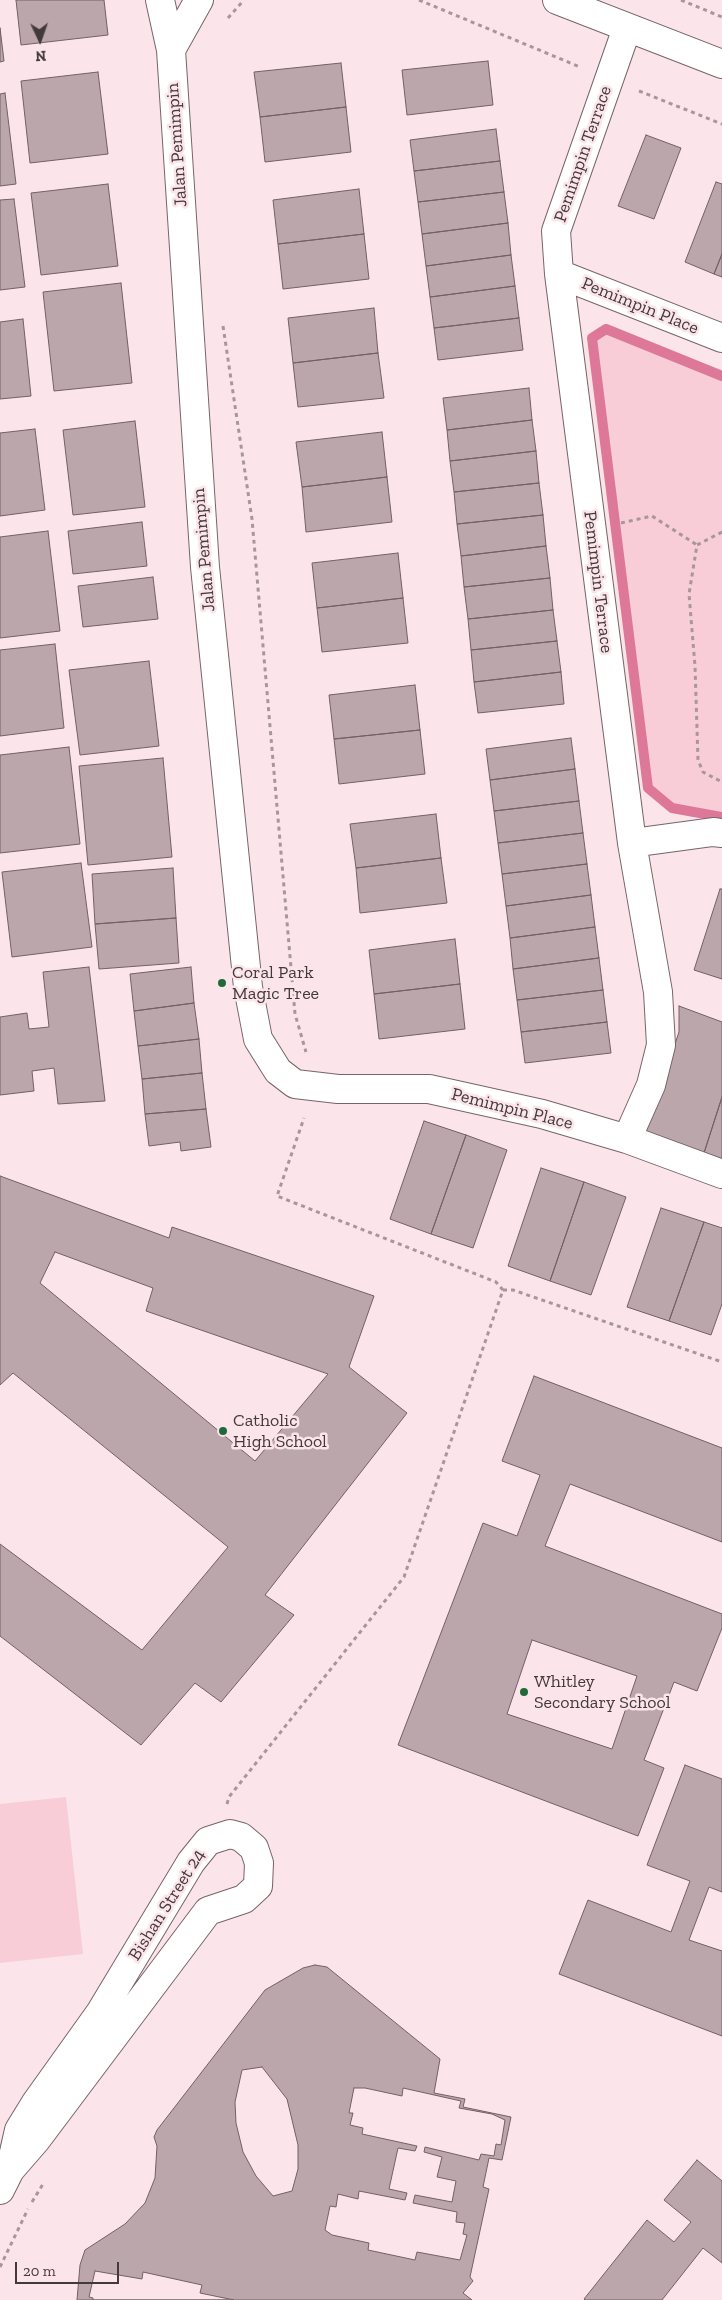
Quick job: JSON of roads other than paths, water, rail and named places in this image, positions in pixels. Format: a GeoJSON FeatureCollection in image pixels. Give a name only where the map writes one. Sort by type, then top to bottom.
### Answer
{"type":"FeatureCollection","features":[{"type":"Feature","properties":{"kind":"street","name":"Jalan Pemimpin"},"geometry":{"type":"LineString","coordinates":[[160,0],[171,50],[205,568],[248,988],[258,1039],[278,1072],[305,1086]]}},
{"type":"Feature","properties":{"kind":"street"},"geometry":{"type":"LineString","coordinates":[[171,50],[199,0]]}},
{"type":"Feature","properties":{"kind":"street"},"geometry":{"type":"LineString","coordinates":[[558,0],[722,64]]}},
{"type":"Feature","properties":{"kind":"street","name":"Pemimpin Terrace"},"geometry":{"type":"LineString","coordinates":[[627,28],[556,231],[559,274],[632,843],[658,992],[661,1044],[651,1085],[627,1139]]}},
{"type":"Feature","properties":{"kind":"street","name":"Pemimpin Place"},"geometry":{"type":"LineString","coordinates":[[559,274],[722,338]]}},
{"type":"Feature","properties":{"kind":"street"},"geometry":{"type":"LineString","coordinates":[[632,843],[714,832],[722,833]]}},
{"type":"Feature","properties":{"kind":"street","name":"Pemimpin Place"},"geometry":{"type":"LineString","coordinates":[[305,1086],[428,1089],[542,1114],[627,1139],[722,1174]]}},
{"type":"Feature","properties":{"kind":"street","name":"Bishan Street 24"},"geometry":{"type":"LineString","coordinates":[[230,1834],[241,1837],[254,1848],[259,1863],[258,1886],[244,1900],[208,1911],[5,2180],[19,2130],[35,2104],[100,2013],[192,1862],[208,1840],[230,1834]]}},
{"type":"Feature","properties":{"kind":"waterway"},"geometry":{"type":"LineString","coordinates":[[722,376],[606,329],[592,338],[648,788],[672,808],[722,817]]}},
{"type":"Feature","properties":{"kind":"place","name":"Coral Park Magic Tree"},"geometry":{"type":"Point","coordinates":[222,983]}},
{"type":"Feature","properties":{"kind":"place","name":"Catholic High School"},"geometry":{"type":"Point","coordinates":[223,1431]}},
{"type":"Feature","properties":{"kind":"place","name":"Whitley Secondary School"},"geometry":{"type":"Point","coordinates":[524,1692]}}]}
